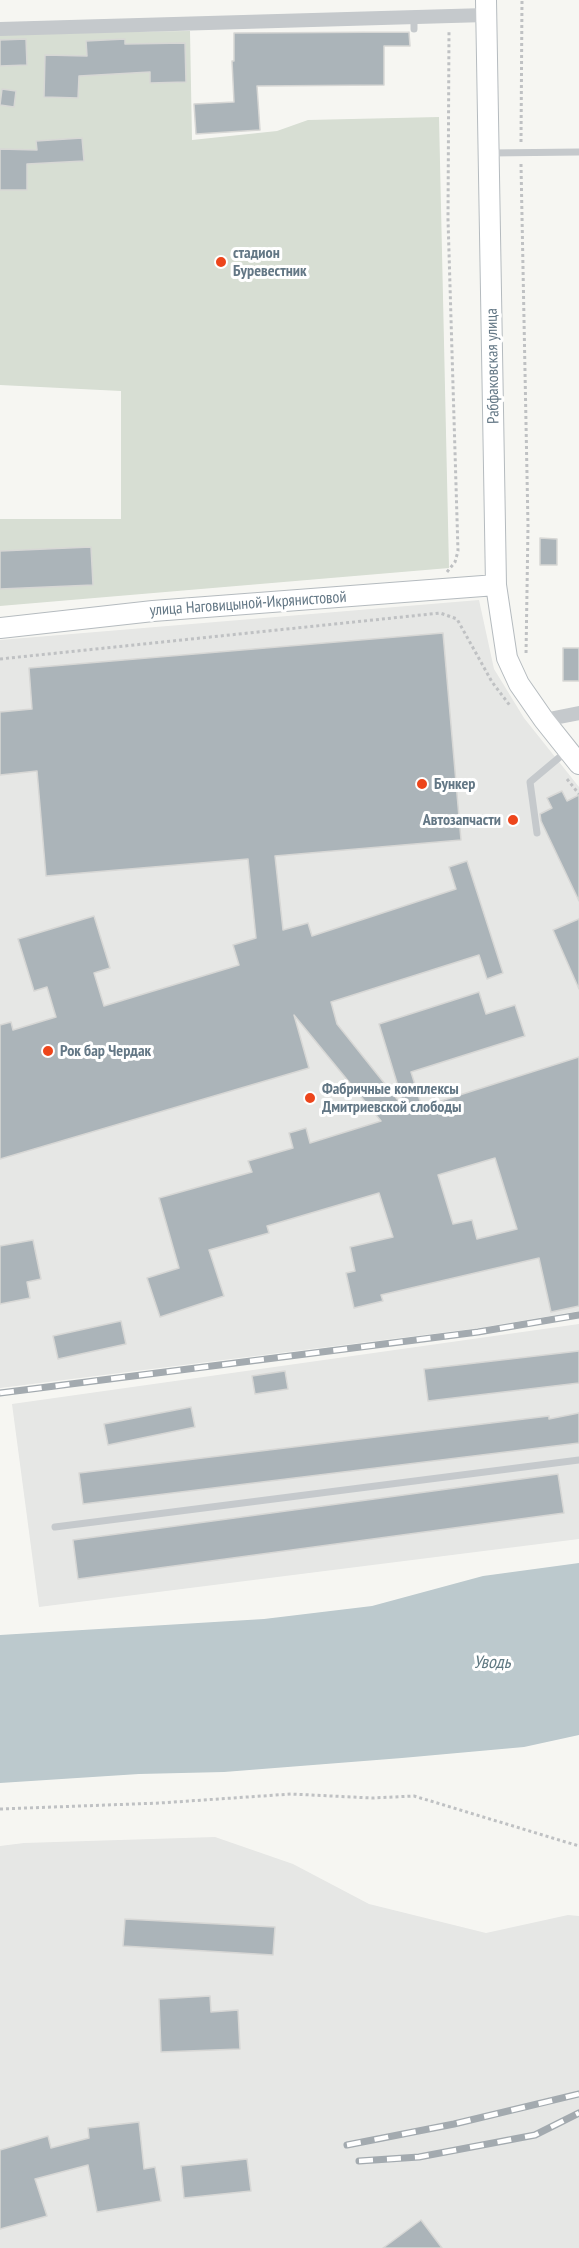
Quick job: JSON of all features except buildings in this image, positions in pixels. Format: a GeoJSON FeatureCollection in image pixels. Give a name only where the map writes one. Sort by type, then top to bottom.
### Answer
{"type":"FeatureCollection","features":[{"type":"Feature","properties":{"kind":"main road","name":"Рабфаковская улица"},"geometry":{"type":"LineString","coordinates":[[486,8],[496,585],[507,658],[519,684],[567,759]]}},
{"type":"Feature","properties":{"kind":"main road","name":"улица Наговицыной-Икрянистовой"},"geometry":{"type":"LineString","coordinates":[[0,628],[153,611],[496,585]]}},
{"type":"Feature","properties":{"kind":"street"},"geometry":{"type":"LineString","coordinates":[[0,29],[414,24],[486,8]]}},
{"type":"Feature","properties":{"kind":"street"},"geometry":{"type":"LineString","coordinates":[[544,720],[579,712]]}},
{"type":"Feature","properties":{"kind":"lane"},"geometry":{"type":"LineString","coordinates":[[490,153],[579,152]]}},
{"type":"Feature","properties":{"kind":"lane"},"geometry":{"type":"LineString","coordinates":[[537,833],[530,782],[567,759]]}},
{"type":"Feature","properties":{"kind":"lane"},"geometry":{"type":"LineString","coordinates":[[56,1527],[579,1460]]}},
{"type":"Feature","properties":{"kind":"path"},"geometry":{"type":"LineString","coordinates":[[522,0],[521,153],[528,526],[526,654]]}},
{"type":"Feature","properties":{"kind":"path"},"geometry":{"type":"LineString","coordinates":[[438,574],[446,572],[455,562],[458,551],[448,219],[449,17]]}},
{"type":"Feature","properties":{"kind":"path"},"geometry":{"type":"LineString","coordinates":[[0,659],[440,613],[457,619],[492,681],[517,715]]}},
{"type":"Feature","properties":{"kind":"path"},"geometry":{"type":"LineString","coordinates":[[567,759],[579,794]]}},
{"type":"Feature","properties":{"kind":"path"},"geometry":{"type":"LineString","coordinates":[[0,1809],[159,1803],[291,1794],[372,1798],[414,1796],[579,1846]]}},
{"type":"Feature","properties":{"kind":"shaded area","name":"стадион Буревестник"},"geometry":{"type":"Polygon","coordinates":[[[190,31],[192,140],[277,131],[308,120],[439,117],[449,568],[0,606],[0,519],[121,519],[121,391],[0,385],[0,33],[190,31]]]}},
{"type":"Feature","properties":{"kind":"shaded area"},"geometry":{"type":"Polygon","coordinates":[[[479,600],[494,669],[524,718],[579,787],[579,1311],[479,1328],[0,1388],[0,640],[479,600]]]}},
{"type":"Feature","properties":{"kind":"shaded area"},"geometry":{"type":"Polygon","coordinates":[[[579,1324],[579,1539],[39,1607],[12,1404],[579,1324]]]}},
{"type":"Feature","properties":{"kind":"shaded area"},"geometry":{"type":"Polygon","coordinates":[[[215,1837],[293,1864],[369,1904],[486,1933],[568,1915],[579,1916],[579,2248],[0,2248],[0,1846],[24,1843],[215,1837]]]}},
{"type":"Feature","properties":{"kind":"water","name":"Уводь"},"geometry":{"type":"Polygon","coordinates":[[[579,1563],[579,1735],[524,1747],[402,1758],[224,1772],[139,1774],[0,1783],[0,1635],[264,1619],[372,1606],[483,1576],[579,1563]]]}},
{"type":"Feature","properties":{"kind":"railway"},"geometry":{"type":"LineString","coordinates":[[0,1393],[478,1332],[579,1315]]}},
{"type":"Feature","properties":{"kind":"railway"},"geometry":{"type":"LineString","coordinates":[[347,2145],[454,2124],[579,2094]]}},
{"type":"Feature","properties":{"kind":"railway"},"geometry":{"type":"LineString","coordinates":[[359,2161],[419,2157],[535,2135],[579,2113]]}},
{"type":"Feature","properties":{"kind":"place","name":"стадион Буревестник"},"geometry":{"type":"Point","coordinates":[221,262]}},
{"type":"Feature","properties":{"kind":"place","name":"Бункер"},"geometry":{"type":"Point","coordinates":[422,784]}},
{"type":"Feature","properties":{"kind":"place","name":"Автозапчасти"},"geometry":{"type":"Point","coordinates":[513,820]}},
{"type":"Feature","properties":{"kind":"place","name":"Рок бар Чердак"},"geometry":{"type":"Point","coordinates":[48,1051]}},
{"type":"Feature","properties":{"kind":"place","name":"Фабричные комплексы Дмитриевской слободы"},"geometry":{"type":"Point","coordinates":[310,1098]}}]}
